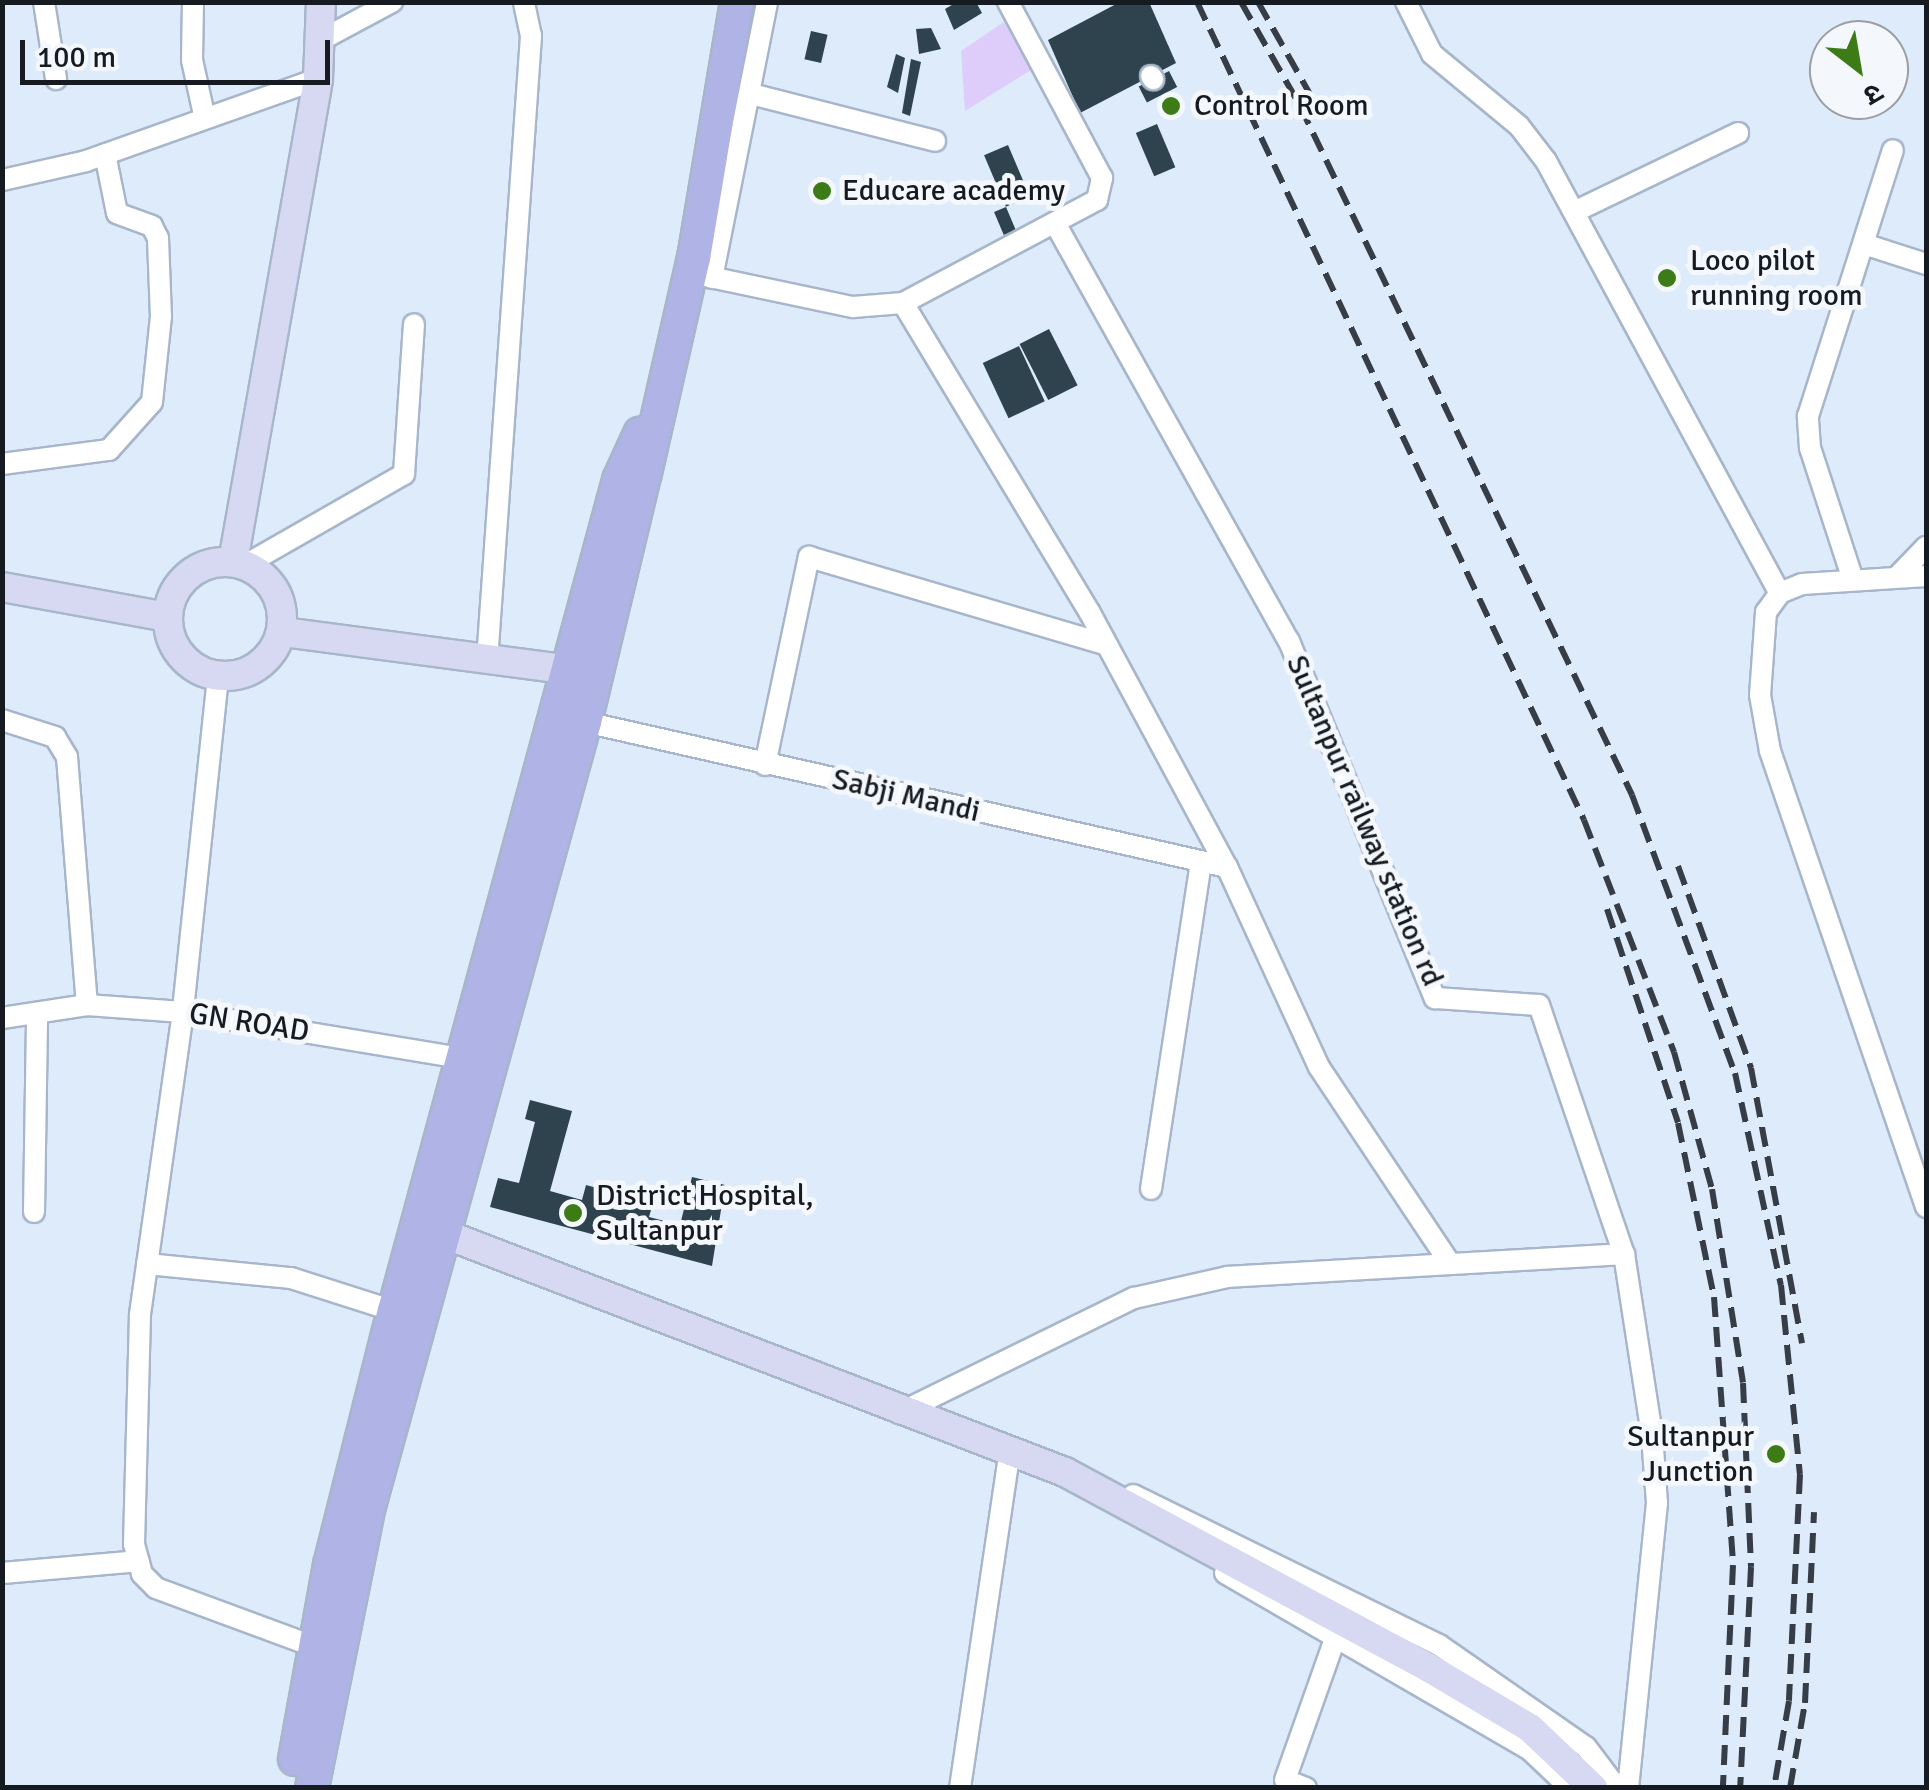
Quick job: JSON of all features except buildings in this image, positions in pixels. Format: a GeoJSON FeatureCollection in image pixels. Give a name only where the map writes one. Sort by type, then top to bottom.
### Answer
{"type":"FeatureCollection","features":[{"type":"Feature","properties":{"kind":"main road"},"geometry":{"type":"LineString","coordinates":[[406,1314],[442,1233],[480,1061],[582,672],[661,389],[699,270],[737,2]]}},
{"type":"Feature","properties":{"kind":"main road"},"geometry":{"type":"LineString","coordinates":[[291,1788],[406,1314],[585,722],[582,672]]}},
{"type":"Feature","properties":{"kind":"main road"},"geometry":{"type":"LineString","coordinates":[[312,1788],[325,1651]]}},
{"type":"Feature","properties":{"kind":"street"},"geometry":{"type":"LineString","coordinates":[[44,2],[56,79]]}},
{"type":"Feature","properties":{"kind":"street"},"geometry":{"type":"LineString","coordinates":[[193,2],[192,60],[205,119]]}},
{"type":"Feature","properties":{"kind":"street"},"geometry":{"type":"LineString","coordinates":[[240,563],[318,78],[321,2]]}},
{"type":"Feature","properties":{"kind":"street"},"geometry":{"type":"LineString","coordinates":[[321,40],[392,2]]}},
{"type":"Feature","properties":{"kind":"street"},"geometry":{"type":"LineString","coordinates":[[486,661],[531,36],[524,2]]}},
{"type":"Feature","properties":{"kind":"street"},"geometry":{"type":"LineString","coordinates":[[726,2],[680,258],[699,270],[853,308],[903,303],[1097,200],[1102,178],[1008,2]]}},
{"type":"Feature","properties":{"kind":"street"},"geometry":{"type":"LineString","coordinates":[[699,270],[751,94],[767,2]]}},
{"type":"Feature","properties":{"kind":"street"},"geometry":{"type":"LineString","coordinates":[[1406,2],[1432,54],[1519,126],[1576,212],[1780,593]]}},
{"type":"Feature","properties":{"kind":"street"},"geometry":{"type":"LineString","coordinates":[[2,180],[105,154],[318,78]]}},
{"type":"Feature","properties":{"kind":"street"},"geometry":{"type":"LineString","coordinates":[[751,94],[935,141]]}},
{"type":"Feature","properties":{"kind":"street"},"geometry":{"type":"LineString","coordinates":[[1576,212],[1738,133]]}},
{"type":"Feature","properties":{"kind":"street"},"geometry":{"type":"LineString","coordinates":[[1853,580],[1808,428],[1893,150]]}},
{"type":"Feature","properties":{"kind":"street"},"geometry":{"type":"LineString","coordinates":[[2,464],[109,450],[152,402],[162,317],[158,238],[116,212],[105,154]]}},
{"type":"Feature","properties":{"kind":"street","name":"Sultanpur railway station rd"},"geometry":{"type":"LineString","coordinates":[[1055,224],[1288,640],[1435,998],[1539,1004],[1624,1254],[1657,1502],[1628,1788]]}},
{"type":"Feature","properties":{"kind":"street"},"geometry":{"type":"LineString","coordinates":[[1864,244],[1926,264]]}},
{"type":"Feature","properties":{"kind":"street"},"geometry":{"type":"LineString","coordinates":[[903,303],[1104,644],[1227,867],[1319,1067],[1449,1262]]}},
{"type":"Feature","properties":{"kind":"street"},"geometry":{"type":"LineString","coordinates":[[240,563],[270,580],[282,604],[282,632],[258,665],[218,676],[191,666],[173,644],[167,617],[174,590],[193,570],[240,563],[404,474],[414,324]]}},
{"type":"Feature","properties":{"kind":"street"},"geometry":{"type":"LineString","coordinates":[[1897,576],[1926,547]]}},
{"type":"Feature","properties":{"kind":"street"},"geometry":{"type":"LineString","coordinates":[[765,765],[809,557],[1104,644]]}},
{"type":"Feature","properties":{"kind":"street"},"geometry":{"type":"LineString","coordinates":[[1926,576],[1853,580],[1780,593],[1766,612],[1760,695],[1770,751],[1926,1207]]}},
{"type":"Feature","properties":{"kind":"street"},"geometry":{"type":"LineString","coordinates":[[2,587],[167,617]]}},
{"type":"Feature","properties":{"kind":"street"},"geometry":{"type":"LineString","coordinates":[[282,632],[582,672]]}},
{"type":"Feature","properties":{"kind":"street"},"geometry":{"type":"LineString","coordinates":[[218,676],[183,1012],[147,1264],[131,1433],[138,1561],[156,1588],[325,1651]]}},
{"type":"Feature","properties":{"kind":"street"},"geometry":{"type":"LineString","coordinates":[[2,720],[55,737],[67,757],[87,1004]]}},
{"type":"Feature","properties":{"kind":"street","name":"Sabji Mandi"},"geometry":{"type":"LineString","coordinates":[[585,722],[1227,867]]}},
{"type":"Feature","properties":{"kind":"street"},"geometry":{"type":"LineString","coordinates":[[1151,1188],[1201,862]]}},
{"type":"Feature","properties":{"kind":"street","name":"GN ROAD"},"geometry":{"type":"LineString","coordinates":[[2,1018],[87,1004],[183,1012],[480,1061]]}},
{"type":"Feature","properties":{"kind":"street"},"geometry":{"type":"LineString","coordinates":[[34,1212],[36,1013]]}},
{"type":"Feature","properties":{"kind":"street"},"geometry":{"type":"LineString","coordinates":[[442,1233],[897,1414],[1010,1449],[1134,1495],[1439,1645],[1586,1747],[1617,1788]]}},
{"type":"Feature","properties":{"kind":"street"},"geometry":{"type":"LineString","coordinates":[[897,1414],[1134,1298],[1227,1277],[1624,1254]]}},
{"type":"Feature","properties":{"kind":"street"},"geometry":{"type":"LineString","coordinates":[[147,1264],[290,1278],[406,1314]]}},
{"type":"Feature","properties":{"kind":"street"},"geometry":{"type":"LineString","coordinates":[[960,1788],[1010,1449]]}},
{"type":"Feature","properties":{"kind":"street"},"geometry":{"type":"LineString","coordinates":[[1065,1472],[1530,1728],[1593,1788]]}},
{"type":"Feature","properties":{"kind":"street"},"geometry":{"type":"LineString","coordinates":[[1065,1472],[1100,1503],[1530,1750],[1570,1788]]}},
{"type":"Feature","properties":{"kind":"street"},"geometry":{"type":"LineString","coordinates":[[2,1573],[138,1561]]}},
{"type":"Feature","properties":{"kind":"street"},"geometry":{"type":"LineString","coordinates":[[1306,1788],[1283,1784],[1336,1636]]}},
{"type":"Feature","properties":{"kind":"shaded area"},"geometry":{"type":"Polygon","coordinates":[[[1004,22],[1031,70],[965,111],[961,51],[1004,22]]]}},
{"type":"Feature","properties":{"kind":"railway"},"geometry":{"type":"LineString","coordinates":[[1197,2],[1584,820],[1674,1052],[1712,1189],[1743,1383],[1751,1567],[1740,1788]]}},
{"type":"Feature","properties":{"kind":"railway"},"geometry":{"type":"LineString","coordinates":[[1241,2],[1300,106],[1632,795],[1735,1073],[1781,1285],[1800,1474],[1789,1701],[1774,1788]]}},
{"type":"Feature","properties":{"kind":"railway"},"geometry":{"type":"LineString","coordinates":[[1258,2],[1312,98]]}},
{"type":"Feature","properties":{"kind":"railway"},"geometry":{"type":"LineString","coordinates":[[1678,866],[1751,1068],[1802,1343]]}},
{"type":"Feature","properties":{"kind":"railway"},"geometry":{"type":"LineString","coordinates":[[1607,909],[1678,1123],[1714,1297],[1733,1565],[1723,1788]]}},
{"type":"Feature","properties":{"kind":"railway"},"geometry":{"type":"LineString","coordinates":[[1790,1788],[1805,1703],[1814,1512]]}},
{"type":"Feature","properties":{"kind":"place","name":"Control Room"},"geometry":{"type":"Point","coordinates":[1171,106]}},
{"type":"Feature","properties":{"kind":"place","name":"Educare academy"},"geometry":{"type":"Point","coordinates":[822,191]}},
{"type":"Feature","properties":{"kind":"place","name":"Loco pilot running room"},"geometry":{"type":"Point","coordinates":[1667,278]}},
{"type":"Feature","properties":{"kind":"place","name":"District Hospital, Sultanpur"},"geometry":{"type":"Point","coordinates":[573,1213]}},
{"type":"Feature","properties":{"kind":"place","name":"Sultanpur Junction"},"geometry":{"type":"Point","coordinates":[1776,1454]}}]}
